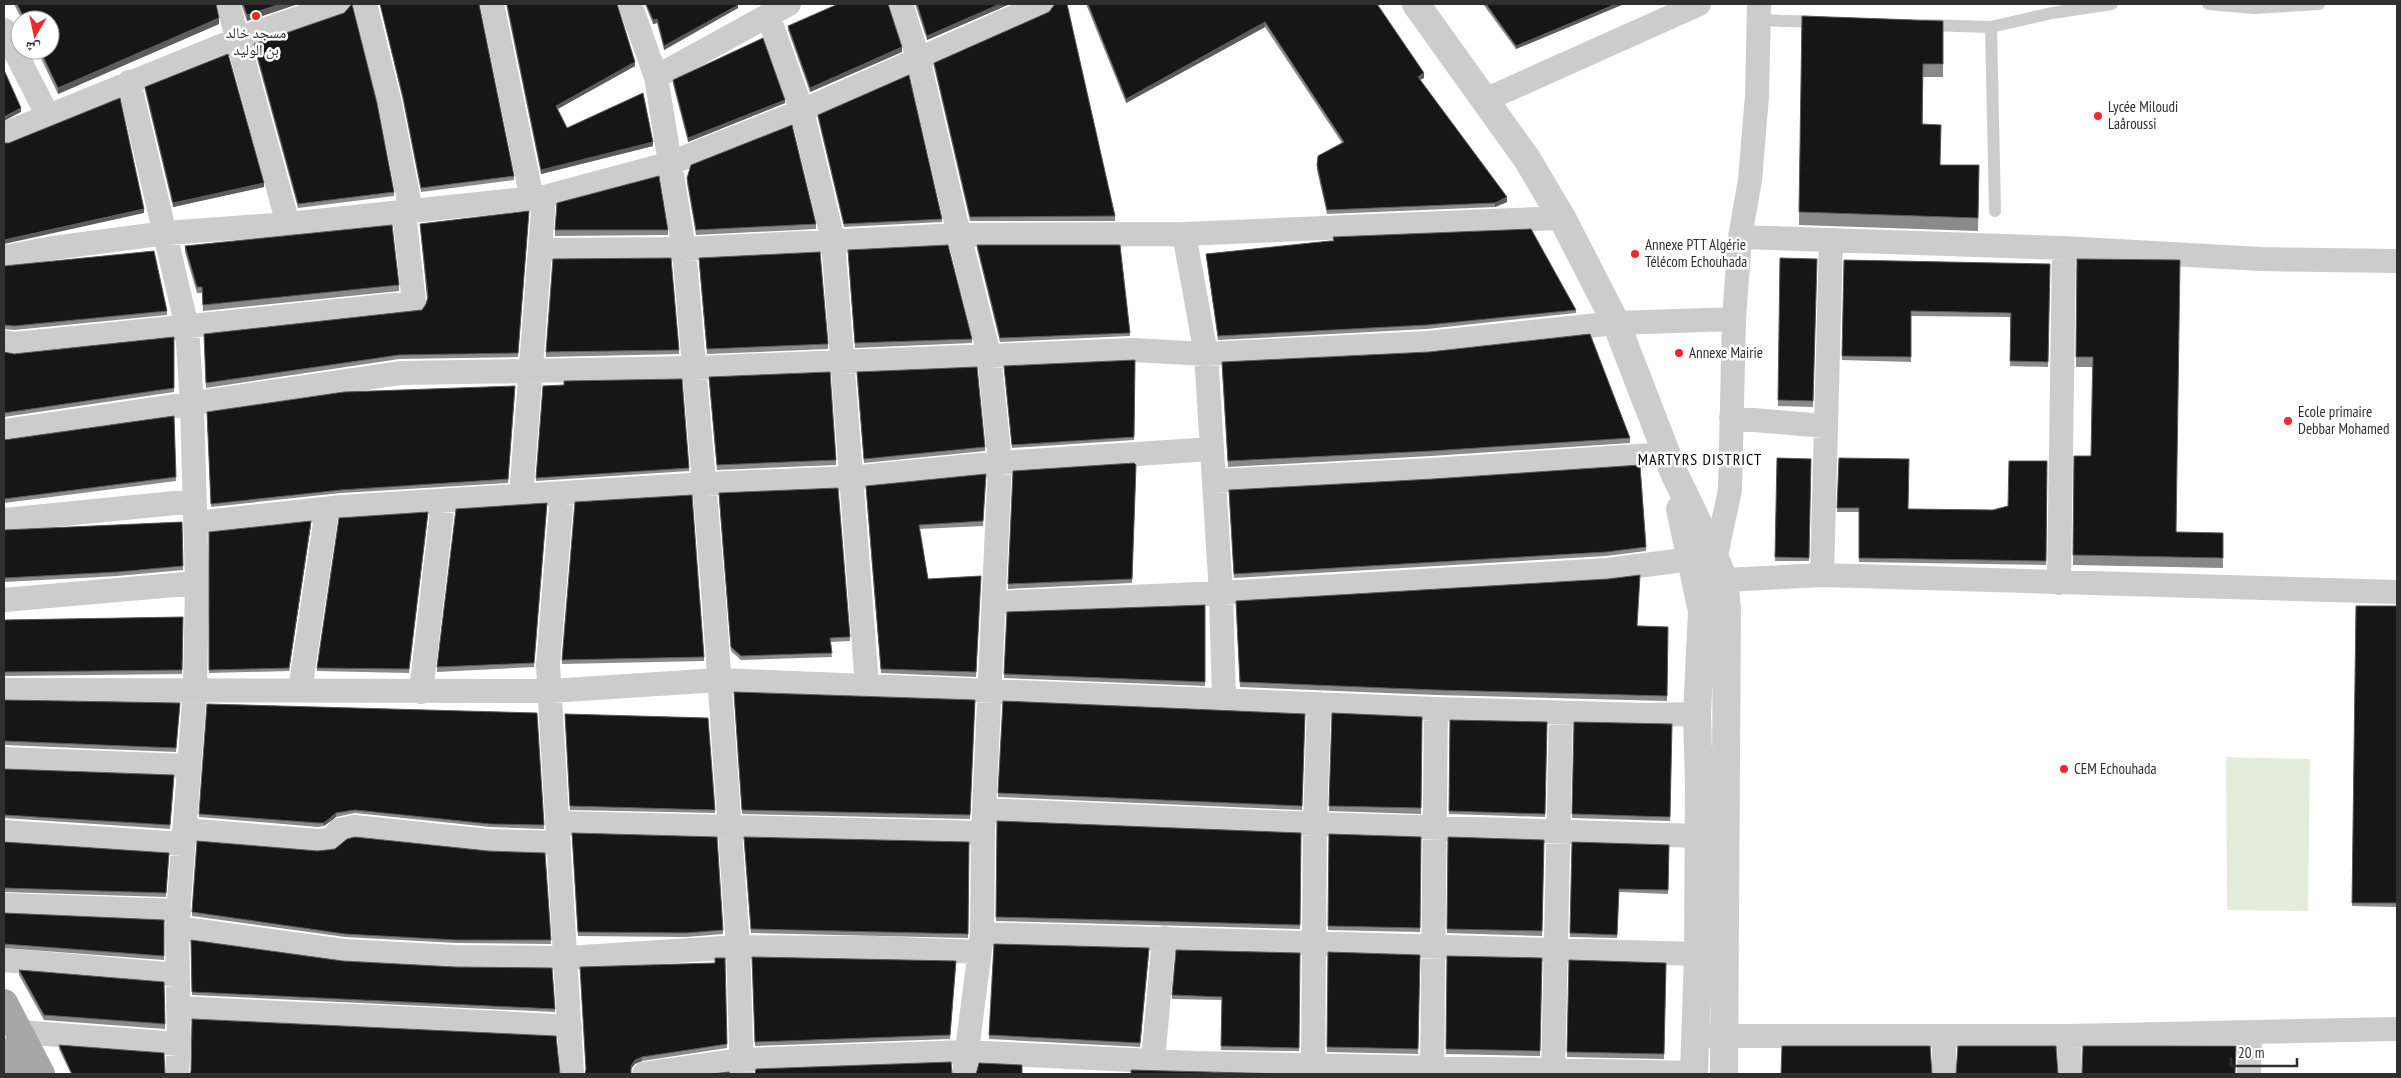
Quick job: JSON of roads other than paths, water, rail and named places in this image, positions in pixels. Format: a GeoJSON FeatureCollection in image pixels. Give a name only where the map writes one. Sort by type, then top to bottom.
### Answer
{"type":"FeatureCollection","features":[{"type":"Feature","properties":{"kind":"main road"},"geometry":{"type":"LineString","coordinates":[[4,1002],[11,1042],[13,1074]]}},
{"type":"Feature","properties":{"kind":"main road"},"geometry":{"type":"LineString","coordinates":[[11,1042],[41,1074]]}},
{"type":"Feature","properties":{"kind":"street"},"geometry":{"type":"LineString","coordinates":[[228,4],[288,224]]}},
{"type":"Feature","properties":{"kind":"street"},"geometry":{"type":"LineString","coordinates":[[4,134],[238,39],[339,4]]}},
{"type":"Feature","properties":{"kind":"street"},"geometry":{"type":"LineString","coordinates":[[4,342],[13,344],[187,328],[414,303],[407,211],[390,104],[365,4]]}},
{"type":"Feature","properties":{"kind":"street"},"geometry":{"type":"LineString","coordinates":[[492,4],[538,198],[541,250],[529,372],[521,496]]}},
{"type":"Feature","properties":{"kind":"street"},"geometry":{"type":"LineString","coordinates":[[630,4],[656,77],[684,249],[705,484],[730,828],[738,947],[741,1067]]}},
{"type":"Feature","properties":{"kind":"street"},"geometry":{"type":"LineString","coordinates":[[656,77],[789,4]]}},
{"type":"Feature","properties":{"kind":"street"},"geometry":{"type":"LineString","coordinates":[[900,4],[918,58],[989,355],[1000,463],[983,833],[981,943],[965,1063]]}},
{"type":"Feature","properties":{"kind":"street"},"geometry":{"type":"LineString","coordinates":[[4,257],[53,248],[166,233],[288,224],[538,198],[671,163],[802,111],[1043,4]]}},
{"type":"Feature","properties":{"kind":"street"},"geometry":{"type":"LineString","coordinates":[[1416,4],[1527,159],[1562,218],[1616,323],[1727,608],[1724,820],[1724,1074]]}},
{"type":"Feature","properties":{"kind":"street"},"geometry":{"type":"LineString","coordinates":[[1485,100],[1699,4]]}},
{"type":"Feature","properties":{"kind":"street"},"geometry":{"type":"LineString","coordinates":[[644,1074],[741,1067],[1153,1061],[1194,1069],[1694,1074],[1698,954],[1697,714],[1702,612],[1710,566],[1730,490],[1734,319],[1740,237],[1750,180],[1759,12]]}},
{"type":"Feature","properties":{"kind":"street"},"geometry":{"type":"LineString","coordinates":[[768,15],[802,111],[833,240],[867,684]]}},
{"type":"Feature","properties":{"kind":"street"},"geometry":{"type":"LineString","coordinates":[[4,30],[48,116]]}},
{"type":"Feature","properties":{"kind":"street"},"geometry":{"type":"LineString","coordinates":[[129,82],[187,328],[192,405],[197,583],[195,689],[178,919],[178,1074]]}},
{"type":"Feature","properties":{"kind":"street"},"geometry":{"type":"LineString","coordinates":[[541,250],[684,249],[959,235],[1184,234],[1562,218]]}},
{"type":"Feature","properties":{"kind":"street"},"geometry":{"type":"LineString","coordinates":[[1184,234],[1206,354],[1221,593],[1224,700]]}},
{"type":"Feature","properties":{"kind":"street"},"geometry":{"type":"LineString","coordinates":[[1740,237],[2064,248],[2260,259],[2397,261]]}},
{"type":"Feature","properties":{"kind":"street"},"geometry":{"type":"LineString","coordinates":[[1822,575],[1831,241]]}},
{"type":"Feature","properties":{"kind":"street"},"geometry":{"type":"LineString","coordinates":[[2060,583],[2064,248]]}},
{"type":"Feature","properties":{"kind":"street"},"geometry":{"type":"LineString","coordinates":[[4,431],[401,373],[694,368],[1133,350],[1206,354],[1428,343],[1616,323],[1734,319]]}},
{"type":"Feature","properties":{"kind":"street"},"geometry":{"type":"LineString","coordinates":[[1731,418],[1825,426]]}},
{"type":"Feature","properties":{"kind":"street"},"geometry":{"type":"LineString","coordinates":[[4,520],[196,512],[327,510],[705,484],[850,478],[1000,463],[1212,449]]}},
{"type":"Feature","properties":{"kind":"street"},"geometry":{"type":"LineString","coordinates":[[1215,480],[1432,470],[1670,464]]}},
{"type":"Feature","properties":{"kind":"street"},"geometry":{"type":"LineString","coordinates":[[562,494],[548,665],[567,958],[572,1074]]}},
{"type":"Feature","properties":{"kind":"street"},"geometry":{"type":"LineString","coordinates":[[421,692],[443,502]]}},
{"type":"Feature","properties":{"kind":"street"},"geometry":{"type":"LineString","coordinates":[[300,690],[327,510]]}},
{"type":"Feature","properties":{"kind":"street"},"geometry":{"type":"LineString","coordinates":[[995,603],[1221,593],[1607,570],[1710,566],[1822,575],[2397,592]]}},
{"type":"Feature","properties":{"kind":"street"},"geometry":{"type":"LineString","coordinates":[[4,600],[197,583]]}},
{"type":"Feature","properties":{"kind":"street"},"geometry":{"type":"LineString","coordinates":[[4,690],[550,691],[719,680],[867,684],[1095,696],[1436,709],[1697,714]]}},
{"type":"Feature","properties":{"kind":"street"},"geometry":{"type":"LineString","coordinates":[[1313,1070],[1314,824],[1319,704]]}},
{"type":"Feature","properties":{"kind":"street"},"geometry":{"type":"LineString","coordinates":[[1432,1072],[1436,709]]}},
{"type":"Feature","properties":{"kind":"street"},"geometry":{"type":"LineString","coordinates":[[1553,1072],[1561,712]]}},
{"type":"Feature","properties":{"kind":"street"},"geometry":{"type":"LineString","coordinates":[[4,759],[188,766]]}},
{"type":"Feature","properties":{"kind":"street"},"geometry":{"type":"LineString","coordinates":[[984,810],[1314,824],[1558,830],[1698,836]]}},
{"type":"Feature","properties":{"kind":"street"},"geometry":{"type":"LineString","coordinates":[[4,832],[319,841],[332,839],[339,830],[354,827],[489,841],[558,833],[730,828],[983,833]]}},
{"type":"Feature","properties":{"kind":"street"},"geometry":{"type":"LineString","coordinates":[[4,905],[178,919],[344,951],[456,957],[567,958],[738,947],[874,948],[1164,938],[1434,948],[1698,954]]}},
{"type":"Feature","properties":{"kind":"street"},"geometry":{"type":"LineString","coordinates":[[1153,1061],[1164,938]]}},
{"type":"Feature","properties":{"kind":"street"},"geometry":{"type":"LineString","coordinates":[[4,960],[177,975]]}},
{"type":"Feature","properties":{"kind":"street"},"geometry":{"type":"LineString","coordinates":[[178,1008],[318,1016],[445,1019],[570,1027]]}},
{"type":"Feature","properties":{"kind":"street"},"geometry":{"type":"LineString","coordinates":[[1695,1036],[2070,1036],[2397,1030]]}},
{"type":"Feature","properties":{"kind":"street"},"geometry":{"type":"LineString","coordinates":[[2250,1034],[2250,1074]]}},
{"type":"Feature","properties":{"kind":"street"},"geometry":{"type":"LineString","coordinates":[[1944,1036],[1944,1074]]}},
{"type":"Feature","properties":{"kind":"street"},"geometry":{"type":"LineString","coordinates":[[2070,1036],[2070,1074]]}},
{"type":"Feature","properties":{"kind":"street"},"geometry":{"type":"LineString","coordinates":[[11,1042],[179,1044]]}},
{"type":"Feature","properties":{"kind":"lane"},"geometry":{"type":"LineString","coordinates":[[1914,25],[1991,27],[2052,13],[2112,4]]}},
{"type":"Feature","properties":{"kind":"lane"},"geometry":{"type":"LineString","coordinates":[[2208,4],[2254,8],[2320,4]]}},
{"type":"Feature","properties":{"kind":"lane"},"geometry":{"type":"LineString","coordinates":[[1759,12],[1836,22]]}},
{"type":"Feature","properties":{"kind":"lane"},"geometry":{"type":"LineString","coordinates":[[1991,27],[1996,211]]}},
{"type":"Feature","properties":{"kind":"place","name":"مسجد خالد بن الوليد"},"geometry":{"type":"Point","coordinates":[256,16]}},
{"type":"Feature","properties":{"kind":"place","name":"Lycée Miloudi Laâroussi"},"geometry":{"type":"Point","coordinates":[2098,116]}},
{"type":"Feature","properties":{"kind":"place","name":"Annexe PTT Algérie Télécom Echouhada"},"geometry":{"type":"Point","coordinates":[1635,254]}},
{"type":"Feature","properties":{"kind":"place","name":"Annexe Mairie"},"geometry":{"type":"Point","coordinates":[1679,353]}},
{"type":"Feature","properties":{"kind":"place","name":"Ecole primaire Debbar Mohamed"},"geometry":{"type":"Point","coordinates":[2288,421]}},
{"type":"Feature","properties":{"kind":"place","name":"CEM Echouhada"},"geometry":{"type":"Point","coordinates":[2064,769]}},
{"type":"Feature","properties":{"kind":"district","name":"MARTYRS DISTRICT"},"geometry":{"type":"Point","coordinates":[1700,459]}}]}
